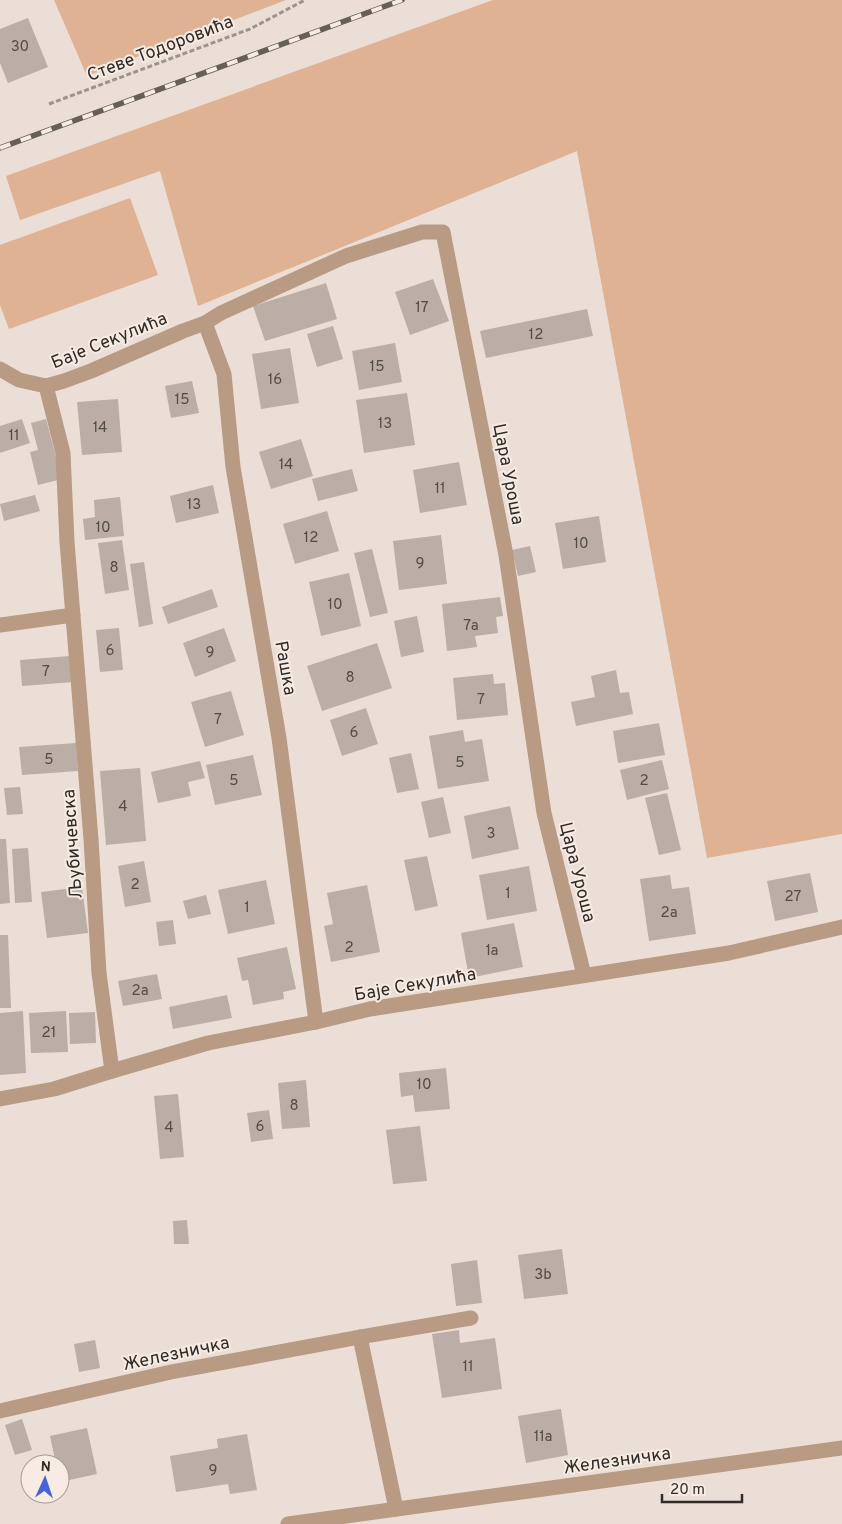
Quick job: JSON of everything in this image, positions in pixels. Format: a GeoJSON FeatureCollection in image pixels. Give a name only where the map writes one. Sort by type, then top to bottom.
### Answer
{"type":"FeatureCollection","features":[{"type":"Feature","properties":{"kind":"street","name":"Цара Уроша"},"geometry":{"type":"LineString","coordinates":[[205,323],[346,256],[422,232],[443,232],[506,555],[544,813],[584,975]]}},
{"type":"Feature","properties":{"kind":"street","name":"Баје Секулића"},"geometry":{"type":"LineString","coordinates":[[0,370],[19,380],[46,386],[91,371],[183,330],[205,323]]}},
{"type":"Feature","properties":{"kind":"street","name":"Рашка"},"geometry":{"type":"LineString","coordinates":[[205,323],[224,374],[233,467],[279,738],[316,1022]]}},
{"type":"Feature","properties":{"kind":"street","name":"Љубичевска"},"geometry":{"type":"LineString","coordinates":[[46,386],[63,453],[67,542],[91,838],[99,973],[112,1071]]}},
{"type":"Feature","properties":{"kind":"street"},"geometry":{"type":"LineString","coordinates":[[0,625],[74,615]]}},
{"type":"Feature","properties":{"kind":"street","name":"Баје Секулића"},"geometry":{"type":"LineString","coordinates":[[0,1099],[54,1089],[208,1043],[316,1022],[370,1009],[729,953],[842,927]]}},
{"type":"Feature","properties":{"kind":"street","name":"Железничка"},"geometry":{"type":"LineString","coordinates":[[0,1411],[171,1372],[360,1336],[471,1318]]}},
{"type":"Feature","properties":{"kind":"street"},"geometry":{"type":"LineString","coordinates":[[360,1336],[396,1509]]}},
{"type":"Feature","properties":{"kind":"street","name":"Железничка"},"geometry":{"type":"LineString","coordinates":[[288,1524],[842,1448]]}},
{"type":"Feature","properties":{"kind":"path","name":"Стеве Тодоровића"},"geometry":{"type":"LineString","coordinates":[[49,104],[250,29],[305,0]]}},
{"type":"Feature","properties":{"kind":"shaded area"},"geometry":{"type":"Polygon","coordinates":[[[54,0],[286,0],[87,76],[54,0]]]}},
{"type":"Feature","properties":{"kind":"shaded area"},"geometry":{"type":"Polygon","coordinates":[[[493,0],[842,0],[842,834],[707,858],[577,151],[198,306],[160,171],[20,220],[6,176],[493,0]]]}},
{"type":"Feature","properties":{"kind":"shaded area"},"geometry":{"type":"Polygon","coordinates":[[[130,198],[158,275],[9,329],[0,305],[0,245],[130,198]]]}},
{"type":"Feature","properties":{"kind":"building"},"geometry":{"type":"Polygon","coordinates":[[[28,18],[48,67],[8,83],[0,63],[0,29],[28,18]]]}},
{"type":"Feature","properties":{"kind":"building"},"geometry":{"type":"Polygon","coordinates":[[[433,279],[449,321],[410,335],[395,292],[433,279]]]}},
{"type":"Feature","properties":{"kind":"building"},"geometry":{"type":"Polygon","coordinates":[[[326,283],[337,319],[265,341],[253,306],[326,283]]]}},
{"type":"Feature","properties":{"kind":"building"},"geometry":{"type":"Polygon","coordinates":[[[587,309],[593,336],[486,358],[480,331],[587,309]]]}},
{"type":"Feature","properties":{"kind":"building"},"geometry":{"type":"Polygon","coordinates":[[[333,326],[343,359],[317,367],[307,334],[333,326]]]}},
{"type":"Feature","properties":{"kind":"building"},"geometry":{"type":"Polygon","coordinates":[[[395,343],[402,382],[359,390],[352,351],[395,343]]]}},
{"type":"Feature","properties":{"kind":"building"},"geometry":{"type":"Polygon","coordinates":[[[290,348],[299,403],[261,409],[252,354],[290,348]]]}},
{"type":"Feature","properties":{"kind":"building"},"geometry":{"type":"Polygon","coordinates":[[[192,381],[199,413],[171,418],[165,386],[192,381]]]}},
{"type":"Feature","properties":{"kind":"building"},"geometry":{"type":"Polygon","coordinates":[[[407,393],[415,445],[364,453],[356,400],[407,393]]]}},
{"type":"Feature","properties":{"kind":"building"},"geometry":{"type":"Polygon","coordinates":[[[118,399],[122,452],[82,455],[77,402],[118,399]]]}},
{"type":"Feature","properties":{"kind":"building"},"geometry":{"type":"Polygon","coordinates":[[[22,419],[30,443],[0,453],[0,426],[22,419]]]}},
{"type":"Feature","properties":{"kind":"building"},"geometry":{"type":"Polygon","coordinates":[[[46,419],[62,479],[38,485],[30,452],[38,450],[31,423],[46,419]]]}},
{"type":"Feature","properties":{"kind":"building"},"geometry":{"type":"Polygon","coordinates":[[[301,439],[313,476],[271,489],[259,452],[301,439]]]}},
{"type":"Feature","properties":{"kind":"building"},"geometry":{"type":"Polygon","coordinates":[[[459,462],[467,505],[420,513],[413,470],[459,462]]]}},
{"type":"Feature","properties":{"kind":"building"},"geometry":{"type":"Polygon","coordinates":[[[352,469],[358,491],[318,501],[312,479],[352,469]]]}},
{"type":"Feature","properties":{"kind":"building"},"geometry":{"type":"Polygon","coordinates":[[[213,485],[219,513],[176,523],[170,496],[213,485]]]}},
{"type":"Feature","properties":{"kind":"building"},"geometry":{"type":"Polygon","coordinates":[[[35,495],[40,511],[4,521],[0,504],[35,495]]]}},
{"type":"Feature","properties":{"kind":"building"},"geometry":{"type":"Polygon","coordinates":[[[120,497],[124,536],[85,540],[83,519],[95,517],[94,500],[120,497]]]}},
{"type":"Feature","properties":{"kind":"building"},"geometry":{"type":"Polygon","coordinates":[[[327,511],[339,551],[295,564],[283,524],[327,511]]]}},
{"type":"Feature","properties":{"kind":"building"},"geometry":{"type":"Polygon","coordinates":[[[599,516],[606,562],[563,569],[555,523],[599,516]]]}},
{"type":"Feature","properties":{"kind":"building"},"geometry":{"type":"Polygon","coordinates":[[[441,535],[447,584],[399,590],[393,541],[441,535]]]}},
{"type":"Feature","properties":{"kind":"building"},"geometry":{"type":"Polygon","coordinates":[[[122,540],[129,590],[105,594],[98,543],[122,540]]]}},
{"type":"Feature","properties":{"kind":"building"},"geometry":{"type":"Polygon","coordinates":[[[530,546],[536,572],[518,576],[512,550],[530,546]]]}},
{"type":"Feature","properties":{"kind":"building"},"geometry":{"type":"Polygon","coordinates":[[[372,549],[388,613],[370,617],[354,553],[372,549]]]}},
{"type":"Feature","properties":{"kind":"building"},"geometry":{"type":"Polygon","coordinates":[[[144,562],[153,624],[139,627],[130,564],[144,562]]]}},
{"type":"Feature","properties":{"kind":"building"},"geometry":{"type":"Polygon","coordinates":[[[349,573],[361,626],[321,636],[309,582],[349,573]]]}},
{"type":"Feature","properties":{"kind":"building"},"geometry":{"type":"Polygon","coordinates":[[[212,589],[218,607],[168,624],[162,607],[212,589]]]}},
{"type":"Feature","properties":{"kind":"building"},"geometry":{"type":"Polygon","coordinates":[[[500,597],[503,616],[496,617],[498,633],[475,636],[477,647],[447,651],[442,604],[500,597]]]}},
{"type":"Feature","properties":{"kind":"building"},"geometry":{"type":"Polygon","coordinates":[[[417,616],[424,652],[401,657],[394,621],[417,616]]]}},
{"type":"Feature","properties":{"kind":"building"},"geometry":{"type":"Polygon","coordinates":[[[119,628],[123,670],[100,672],[96,630],[119,628]]]}},
{"type":"Feature","properties":{"kind":"building"},"geometry":{"type":"Polygon","coordinates":[[[224,628],[236,661],[195,677],[183,643],[224,628]]]}},
{"type":"Feature","properties":{"kind":"building"},"geometry":{"type":"Polygon","coordinates":[[[377,643],[392,688],[322,711],[307,666],[377,643]]]}},
{"type":"Feature","properties":{"kind":"building"},"geometry":{"type":"Polygon","coordinates":[[[70,656],[73,682],[22,686],[20,660],[70,656]]]}},
{"type":"Feature","properties":{"kind":"building"},"geometry":{"type":"Polygon","coordinates":[[[616,670],[620,693],[629,692],[633,714],[576,726],[571,702],[595,697],[591,676],[616,670]]]}},
{"type":"Feature","properties":{"kind":"building"},"geometry":{"type":"Polygon","coordinates":[[[493,674],[494,684],[505,683],[508,715],[457,720],[453,678],[493,674]]]}},
{"type":"Feature","properties":{"kind":"building"},"geometry":{"type":"Polygon","coordinates":[[[231,691],[244,735],[205,747],[191,702],[231,691]]]}},
{"type":"Feature","properties":{"kind":"building"},"geometry":{"type":"Polygon","coordinates":[[[366,708],[378,744],[342,756],[330,720],[366,708]]]}},
{"type":"Feature","properties":{"kind":"building"},"geometry":{"type":"Polygon","coordinates":[[[659,723],[665,755],[618,763],[613,731],[659,723]]]}},
{"type":"Feature","properties":{"kind":"building"},"geometry":{"type":"Polygon","coordinates":[[[463,730],[465,742],[482,739],[489,781],[438,789],[429,736],[463,730]]]}},
{"type":"Feature","properties":{"kind":"building"},"geometry":{"type":"Polygon","coordinates":[[[76,743],[78,771],[22,775],[19,747],[76,743]]]}},
{"type":"Feature","properties":{"kind":"building"},"geometry":{"type":"Polygon","coordinates":[[[411,753],[419,789],[397,793],[389,758],[411,753]]]}},
{"type":"Feature","properties":{"kind":"building"},"geometry":{"type":"Polygon","coordinates":[[[253,755],[262,795],[215,805],[206,765],[253,755]]]}},
{"type":"Feature","properties":{"kind":"building"},"geometry":{"type":"Polygon","coordinates":[[[662,760],[669,789],[627,800],[620,770],[662,760]]]}},
{"type":"Feature","properties":{"kind":"building"},"geometry":{"type":"Polygon","coordinates":[[[200,761],[205,778],[188,782],[191,796],[158,803],[151,772],[200,761]]]}},
{"type":"Feature","properties":{"kind":"building"},"geometry":{"type":"Polygon","coordinates":[[[140,768],[146,841],[106,845],[100,771],[140,768]]]}},
{"type":"Feature","properties":{"kind":"building"},"geometry":{"type":"Polygon","coordinates":[[[20,787],[23,814],[7,815],[4,788],[20,787]]]}},
{"type":"Feature","properties":{"kind":"building"},"geometry":{"type":"Polygon","coordinates":[[[667,793],[681,850],[659,855],[645,798],[667,793]]]}},
{"type":"Feature","properties":{"kind":"building"},"geometry":{"type":"Polygon","coordinates":[[[443,797],[451,833],[429,838],[421,802],[443,797]]]}},
{"type":"Feature","properties":{"kind":"building"},"geometry":{"type":"Polygon","coordinates":[[[510,806],[519,849],[472,859],[464,816],[510,806]]]}},
{"type":"Feature","properties":{"kind":"building"},"geometry":{"type":"Polygon","coordinates":[[[0,839],[6,839],[10,903],[0,904],[0,839]]]}},
{"type":"Feature","properties":{"kind":"building"},"geometry":{"type":"Polygon","coordinates":[[[28,848],[32,902],[15,903],[12,849],[28,848]]]}},
{"type":"Feature","properties":{"kind":"building"},"geometry":{"type":"Polygon","coordinates":[[[427,856],[438,906],[415,911],[404,860],[427,856]]]}},
{"type":"Feature","properties":{"kind":"building"},"geometry":{"type":"Polygon","coordinates":[[[144,861],[151,902],[125,907],[118,866],[144,861]]]}},
{"type":"Feature","properties":{"kind":"building"},"geometry":{"type":"Polygon","coordinates":[[[529,866],[537,911],[487,920],[479,875],[529,866]]]}},
{"type":"Feature","properties":{"kind":"building"},"geometry":{"type":"Polygon","coordinates":[[[810,873],[818,912],[775,921],[767,881],[810,873]]]}},
{"type":"Feature","properties":{"kind":"building"},"geometry":{"type":"Polygon","coordinates":[[[670,875],[672,889],[689,887],[696,934],[649,941],[640,879],[670,875]]]}},
{"type":"Feature","properties":{"kind":"building"},"geometry":{"type":"Polygon","coordinates":[[[266,880],[275,924],[228,934],[218,890],[266,880]]]}},
{"type":"Feature","properties":{"kind":"building"},"geometry":{"type":"Polygon","coordinates":[[[367,885],[380,952],[331,962],[324,926],[333,924],[327,893],[367,885]]]}},
{"type":"Feature","properties":{"kind":"building"},"geometry":{"type":"Polygon","coordinates":[[[82,887],[88,933],[47,938],[41,892],[82,887]]]}},
{"type":"Feature","properties":{"kind":"building"},"geometry":{"type":"Polygon","coordinates":[[[206,895],[211,914],[188,919],[183,901],[206,895]]]}},
{"type":"Feature","properties":{"kind":"building"},"geometry":{"type":"Polygon","coordinates":[[[173,920],[176,944],[159,946],[156,922],[173,920]]]}},
{"type":"Feature","properties":{"kind":"building"},"geometry":{"type":"Polygon","coordinates":[[[514,923],[523,967],[469,978],[461,933],[514,923]]]}},
{"type":"Feature","properties":{"kind":"building"},"geometry":{"type":"Polygon","coordinates":[[[0,935],[8,935],[11,1008],[0,1008],[0,935]]]}},
{"type":"Feature","properties":{"kind":"building"},"geometry":{"type":"Polygon","coordinates":[[[287,947],[296,989],[283,992],[284,999],[253,1005],[248,980],[242,981],[237,958],[287,947]]]}},
{"type":"Feature","properties":{"kind":"building"},"geometry":{"type":"Polygon","coordinates":[[[157,974],[162,999],[123,1006],[118,981],[157,974]]]}},
{"type":"Feature","properties":{"kind":"building"},"geometry":{"type":"Polygon","coordinates":[[[227,995],[232,1018],[173,1029],[169,1007],[227,995]]]}},
{"type":"Feature","properties":{"kind":"building"},"geometry":{"type":"Polygon","coordinates":[[[23,1011],[26,1073],[0,1075],[0,1013],[23,1011]]]}},
{"type":"Feature","properties":{"kind":"building"},"geometry":{"type":"Polygon","coordinates":[[[66,1011],[68,1052],[31,1053],[29,1013],[66,1011]]]}},
{"type":"Feature","properties":{"kind":"building"},"geometry":{"type":"Polygon","coordinates":[[[95,1012],[96,1043],[70,1044],[69,1013],[95,1012]]]}},
{"type":"Feature","properties":{"kind":"building"},"geometry":{"type":"Polygon","coordinates":[[[446,1068],[450,1109],[415,1112],[413,1095],[401,1097],[399,1073],[446,1068]]]}},
{"type":"Feature","properties":{"kind":"building"},"geometry":{"type":"Polygon","coordinates":[[[306,1080],[310,1127],[282,1129],[278,1083],[306,1080]]]}},
{"type":"Feature","properties":{"kind":"building"},"geometry":{"type":"Polygon","coordinates":[[[178,1094],[184,1157],[160,1159],[154,1096],[178,1094]]]}},
{"type":"Feature","properties":{"kind":"building"},"geometry":{"type":"Polygon","coordinates":[[[269,1110],[273,1139],[251,1142],[247,1113],[269,1110]]]}},
{"type":"Feature","properties":{"kind":"building"},"geometry":{"type":"Polygon","coordinates":[[[420,1126],[427,1181],[393,1184],[386,1130],[420,1126]]]}},
{"type":"Feature","properties":{"kind":"building"},"geometry":{"type":"Polygon","coordinates":[[[187,1220],[189,1244],[174,1244],[173,1221],[187,1220]]]}},
{"type":"Feature","properties":{"kind":"building"},"geometry":{"type":"Polygon","coordinates":[[[562,1249],[568,1294],[524,1299],[518,1255],[562,1249]]]}},
{"type":"Feature","properties":{"kind":"building"},"geometry":{"type":"Polygon","coordinates":[[[477,1260],[482,1303],[456,1306],[451,1264],[477,1260]]]}},
{"type":"Feature","properties":{"kind":"building"},"geometry":{"type":"Polygon","coordinates":[[[459,1330],[460,1343],[495,1338],[502,1389],[442,1398],[432,1334],[459,1330]]]}},
{"type":"Feature","properties":{"kind":"building"},"geometry":{"type":"Polygon","coordinates":[[[95,1340],[100,1368],[79,1372],[74,1344],[95,1340]]]}},
{"type":"Feature","properties":{"kind":"building"},"geometry":{"type":"Polygon","coordinates":[[[561,1409],[568,1455],[526,1463],[518,1416],[561,1409]]]}},
{"type":"Feature","properties":{"kind":"building"},"geometry":{"type":"Polygon","coordinates":[[[22,1419],[32,1450],[15,1455],[5,1425],[22,1419]]]}},
{"type":"Feature","properties":{"kind":"building"},"geometry":{"type":"Polygon","coordinates":[[[87,1428],[97,1474],[70,1480],[70,1454],[54,1454],[50,1436],[87,1428]]]}},
{"type":"Feature","properties":{"kind":"building"},"geometry":{"type":"Polygon","coordinates":[[[247,1434],[257,1490],[230,1494],[228,1484],[176,1492],[170,1456],[218,1448],[217,1439],[247,1434]]]}},
{"type":"Feature","properties":{"kind":"railway"},"geometry":{"type":"LineString","coordinates":[[0,148],[402,0]]}}]}
